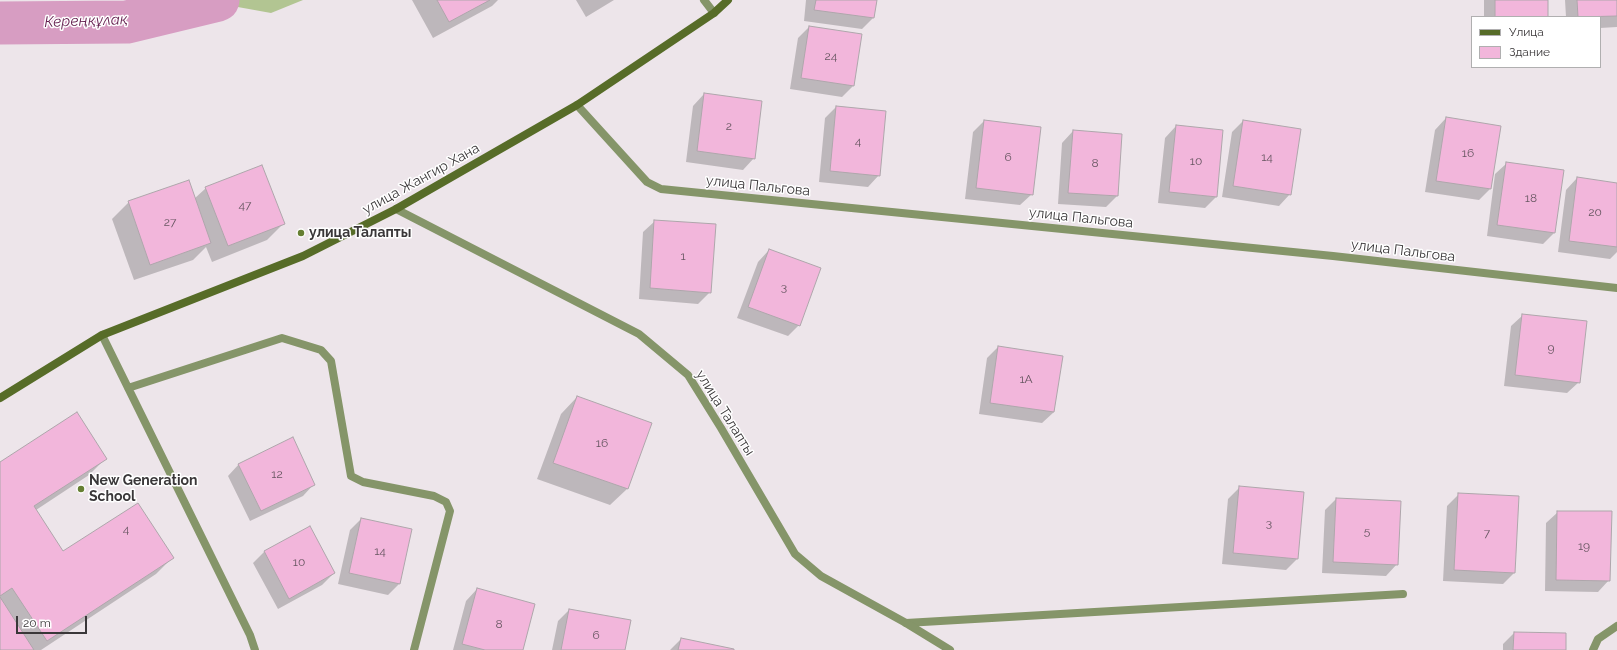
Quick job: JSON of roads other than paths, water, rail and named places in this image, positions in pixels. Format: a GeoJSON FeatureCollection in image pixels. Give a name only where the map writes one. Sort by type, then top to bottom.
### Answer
{"type":"FeatureCollection","features":[{"type":"Feature","properties":{"kind":"street"},"geometry":{"type":"LineString","coordinates":[[704,0],[714,13]]}},
{"type":"Feature","properties":{"kind":"street","name":"улица Жангир Хана"},"geometry":{"type":"LineString","coordinates":[[0,398],[102,335],[303,256],[396,209],[577,105],[714,13],[728,0]]}},
{"type":"Feature","properties":{"kind":"street","name":"улица Пальгова"},"geometry":{"type":"LineString","coordinates":[[577,105],[647,182],[661,189],[1333,256],[1617,288]]}},
{"type":"Feature","properties":{"kind":"street","name":"улица Талапты"},"geometry":{"type":"LineString","coordinates":[[396,209],[639,334],[688,375],[795,554],[821,576],[906,623],[950,650]]}},
{"type":"Feature","properties":{"kind":"street"},"geometry":{"type":"LineString","coordinates":[[102,335],[250,635],[255,650]]}},
{"type":"Feature","properties":{"kind":"street"},"geometry":{"type":"LineString","coordinates":[[128,388],[282,338],[321,350],[331,361],[351,476],[363,482],[434,496],[446,502],[450,511],[414,650]]}},
{"type":"Feature","properties":{"kind":"street"},"geometry":{"type":"LineString","coordinates":[[906,623],[1404,594]]}},
{"type":"Feature","properties":{"kind":"street"},"geometry":{"type":"LineString","coordinates":[[1593,650],[1598,639],[1617,626]]}},
{"type":"Feature","properties":{"kind":"waterway","name":"Кереңқұлақ"},"geometry":{"type":"LineString","coordinates":[[0,23],[127,22],[218,0]]}},
{"type":"Feature","properties":{"kind":"place","name":"улица Талапты"},"geometry":{"type":"Point","coordinates":[301,233]}},
{"type":"Feature","properties":{"kind":"place","name":"New Generation School"},"geometry":{"type":"Point","coordinates":[81,489]}}]}
